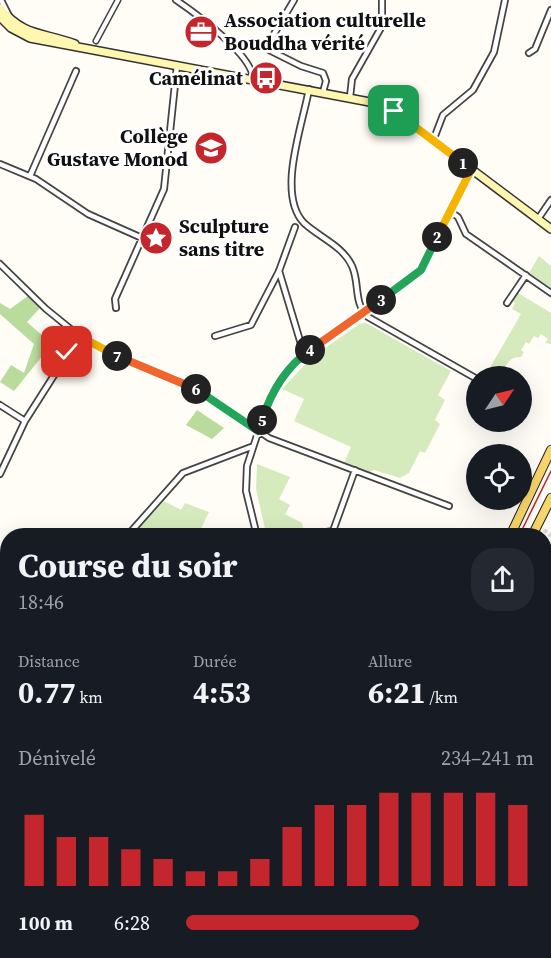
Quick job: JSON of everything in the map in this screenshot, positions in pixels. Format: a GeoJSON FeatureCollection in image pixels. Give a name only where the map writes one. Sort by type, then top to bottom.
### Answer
{"type":"FeatureCollection","features":[{"type":"Feature","properties":{"kind":"main road"},"geometry":{"type":"LineString","coordinates":[[0,8],[10,21],[33,34],[86,48]]}},
{"type":"Feature","properties":{"kind":"main road"},"geometry":{"type":"LineString","coordinates":[[0,17],[11,28],[30,38],[375,103],[394,111],[551,229]]}},
{"type":"Feature","properties":{"kind":"main road"},"geometry":{"type":"LineString","coordinates":[[514,528],[551,450]]}},
{"type":"Feature","properties":{"kind":"main road"},"geometry":{"type":"LineString","coordinates":[[536,528],[551,498]]}},
{"type":"Feature","properties":{"kind":"street"},"geometry":{"type":"LineString","coordinates":[[1,0],[9,12],[10,21]]}},
{"type":"Feature","properties":{"kind":"street"},"geometry":{"type":"LineString","coordinates":[[96,41],[118,0]]}},
{"type":"Feature","properties":{"kind":"street"},"geometry":{"type":"LineString","coordinates":[[176,0],[209,23],[249,66],[253,79]]}},
{"type":"Feature","properties":{"kind":"street"},"geometry":{"type":"LineString","coordinates":[[294,0],[274,34],[269,50],[300,66],[323,73],[326,81],[323,92]]}},
{"type":"Feature","properties":{"kind":"street"},"geometry":{"type":"LineString","coordinates":[[350,97],[352,79],[382,26],[382,0]]}},
{"type":"Feature","properties":{"kind":"street"},"geometry":{"type":"LineString","coordinates":[[433,141],[443,115],[474,90],[494,52],[505,0]]}},
{"type":"Feature","properties":{"kind":"street"},"geometry":{"type":"LineString","coordinates":[[529,53],[534,49],[551,10]]}},
{"type":"Feature","properties":{"kind":"street"},"geometry":{"type":"LineString","coordinates":[[116,308],[115,298],[164,189],[177,65]]}},
{"type":"Feature","properties":{"kind":"street"},"geometry":{"type":"LineString","coordinates":[[30,176],[76,71]]}},
{"type":"Feature","properties":{"kind":"street"},"geometry":{"type":"LineString","coordinates":[[309,89],[291,183],[291,200],[304,222],[343,254],[352,266],[360,308],[364,313],[375,322],[466,373]]}},
{"type":"Feature","properties":{"kind":"street"},"geometry":{"type":"LineString","coordinates":[[0,164],[30,176],[82,211],[142,238]]}},
{"type":"Feature","properties":{"kind":"street"},"geometry":{"type":"LineString","coordinates":[[255,528],[246,491],[246,472],[251,447],[276,386],[304,354],[421,270],[471,170]]}},
{"type":"Feature","properties":{"kind":"street"},"geometry":{"type":"LineString","coordinates":[[538,219],[551,200]]}},
{"type":"Feature","properties":{"kind":"street"},"geometry":{"type":"LineString","coordinates":[[451,212],[458,217],[466,234],[551,293]]}},
{"type":"Feature","properties":{"kind":"street"},"geometry":{"type":"LineString","coordinates":[[215,336],[251,325],[279,271],[295,227]]}},
{"type":"Feature","properties":{"kind":"street"},"geometry":{"type":"LineString","coordinates":[[0,264],[46,309],[79,336],[139,367],[201,391],[269,438],[449,506]]}},
{"type":"Feature","properties":{"kind":"street"},"geometry":{"type":"LineString","coordinates":[[279,271],[304,354]]}},
{"type":"Feature","properties":{"kind":"street"},"geometry":{"type":"LineString","coordinates":[[507,303],[525,275]]}},
{"type":"Feature","properties":{"kind":"street"},"geometry":{"type":"LineString","coordinates":[[0,474],[25,421],[79,336]]}},
{"type":"Feature","properties":{"kind":"street"},"geometry":{"type":"LineString","coordinates":[[0,405],[25,421]]}},
{"type":"Feature","properties":{"kind":"street"},"geometry":{"type":"LineString","coordinates":[[134,528],[183,473],[251,447]]}},
{"type":"Feature","properties":{"kind":"street"},"geometry":{"type":"LineString","coordinates":[[334,528],[355,470]]}},
{"type":"Feature","properties":{"kind":"green space"},"geometry":{"type":"Polygon","coordinates":[[[539,256],[551,266],[551,288],[529,273],[539,256]]]}},
{"type":"Feature","properties":{"kind":"green space"},"geometry":{"type":"Polygon","coordinates":[[[518,293],[551,313],[551,344],[545,343],[548,339],[541,334],[538,338],[534,336],[521,350],[524,352],[521,357],[510,360],[506,366],[491,366],[521,314],[512,309],[515,303],[513,301],[518,293]]]}},
{"type":"Feature","properties":{"kind":"green space"},"geometry":{"type":"Polygon","coordinates":[[[28,296],[40,308],[27,322],[52,344],[14,391],[0,382],[11,365],[24,373],[34,344],[0,314],[0,303],[10,309],[28,296]]]}},
{"type":"Feature","properties":{"kind":"green space"},"geometry":{"type":"Polygon","coordinates":[[[366,323],[451,371],[438,395],[445,400],[435,420],[440,424],[425,453],[420,451],[409,473],[400,478],[374,470],[368,473],[344,463],[351,447],[294,421],[304,399],[282,389],[310,359],[359,324],[366,323]]]}},
{"type":"Feature","properties":{"kind":"green space"},"geometry":{"type":"Polygon","coordinates":[[[197,410],[224,428],[212,439],[186,425],[197,410]]]}},
{"type":"Feature","properties":{"kind":"green space"},"geometry":{"type":"Polygon","coordinates":[[[257,464],[290,477],[279,499],[290,505],[285,514],[302,523],[303,528],[265,528],[256,489],[257,464]]]}},
{"type":"Feature","properties":{"kind":"green space"},"geometry":{"type":"Polygon","coordinates":[[[164,501],[181,510],[185,503],[209,512],[201,528],[139,528],[164,501]]]}},
{"type":"Feature","properties":{"kind":"tram line"},"geometry":{"type":"LineString","coordinates":[[523,528],[551,471]]}},
{"type":"Feature","properties":{"kind":"place","name":"Association culturelle Bouddha vérité"},"geometry":{"type":"Point","coordinates":[201,32]}},
{"type":"Feature","properties":{"kind":"place","name":"Camélinat"},"geometry":{"type":"Point","coordinates":[266,78]}},
{"type":"Feature","properties":{"kind":"place","name":"Collège Gustave Monod"},"geometry":{"type":"Point","coordinates":[211,148]}},
{"type":"Feature","properties":{"kind":"place","name":"Sculpture sans titre"},"geometry":{"type":"Point","coordinates":[156,238]}},
{"type":"Feature","properties":{"kind":"route"},"geometry":{"type":"LineString","coordinates":[[67,352],[79,336],[139,367],[201,391],[258,431],[276,386],[304,354],[335,334],[421,270],[471,170],[394,111]]}}]}
